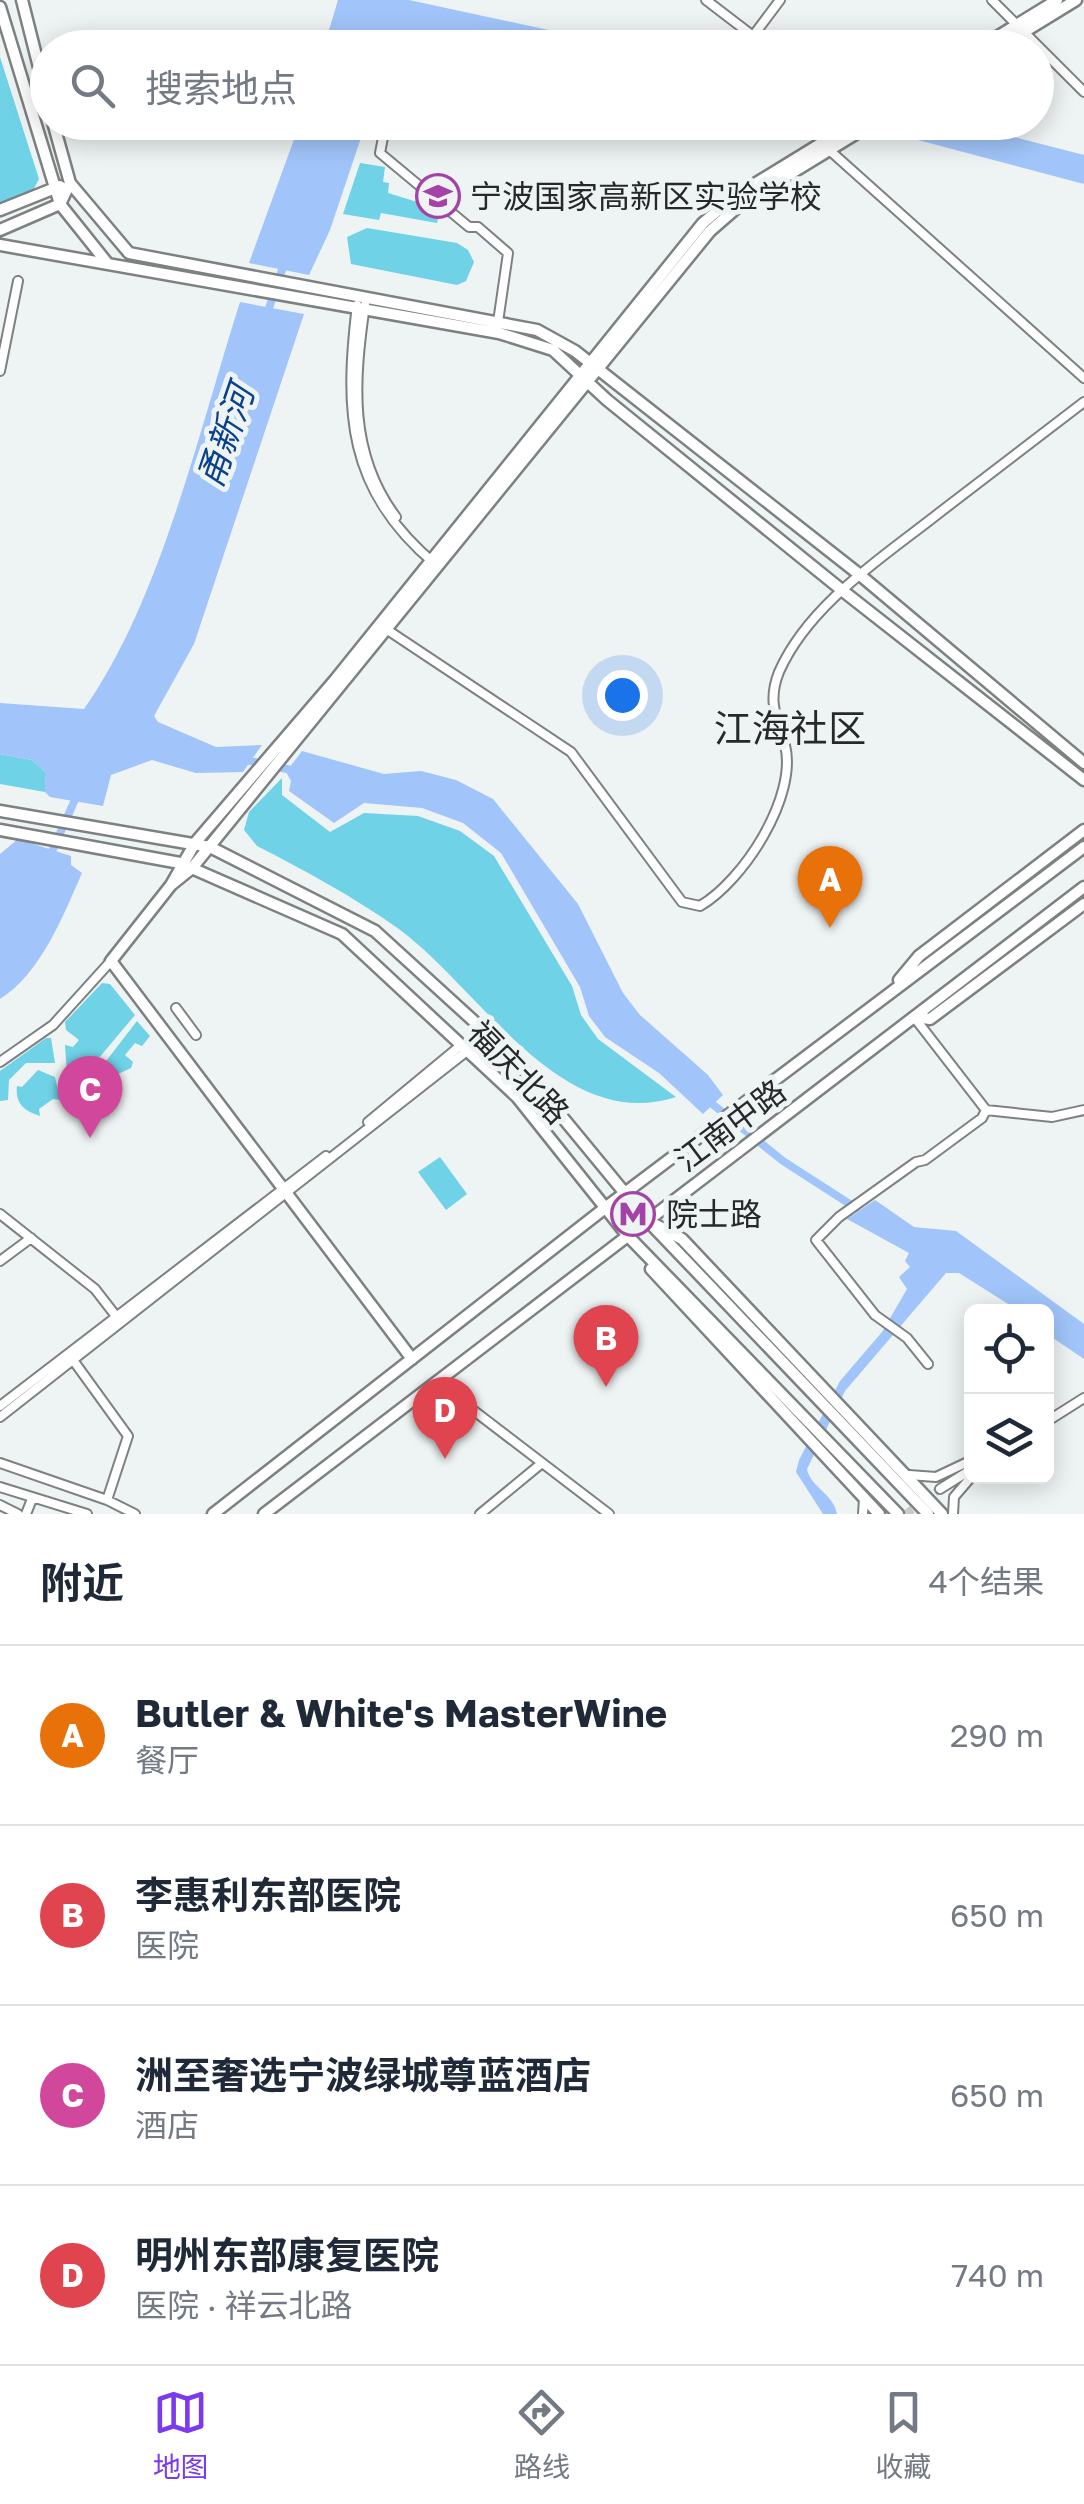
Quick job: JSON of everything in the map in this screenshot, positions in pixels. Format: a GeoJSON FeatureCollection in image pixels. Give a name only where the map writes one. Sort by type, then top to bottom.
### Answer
{"type":"FeatureCollection","features":[{"type":"Feature","properties":{"kind":"main road"},"geometry":{"type":"LineString","coordinates":[[22,0],[30,32]]}},
{"type":"Feature","properties":{"kind":"main road"},"geometry":{"type":"LineString","coordinates":[[1019,30],[1057,0]]}},
{"type":"Feature","properties":{"kind":"main road"},"geometry":{"type":"LineString","coordinates":[[1017,30],[1076,0]]}},
{"type":"Feature","properties":{"kind":"main road"},"geometry":{"type":"LineString","coordinates":[[0,7],[30,101]]}},
{"type":"Feature","properties":{"kind":"main road"},"geometry":{"type":"LineString","coordinates":[[42,140],[60,204],[108,264]]}},
{"type":"Feature","properties":{"kind":"main road"},"geometry":{"type":"LineString","coordinates":[[58,140],[70,183],[130,253],[537,330],[594,366],[860,575],[1084,764]]}},
{"type":"Feature","properties":{"kind":"main road"},"geometry":{"type":"LineString","coordinates":[[172,885],[180,863],[195,843],[383,626],[584,378],[710,231],[740,204],[834,140]]}},
{"type":"Feature","properties":{"kind":"main road"},"geometry":{"type":"LineString","coordinates":[[825,147],[839,140]]}},
{"type":"Feature","properties":{"kind":"main road"},"geometry":{"type":"LineString","coordinates":[[0,210],[70,183]]}},
{"type":"Feature","properties":{"kind":"main road"},"geometry":{"type":"LineString","coordinates":[[0,230],[60,204],[70,183]]}},
{"type":"Feature","properties":{"kind":"main road"},"geometry":{"type":"LineString","coordinates":[[0,246],[498,333],[553,350],[843,591],[1084,780]]}},
{"type":"Feature","properties":{"kind":"main road"},"geometry":{"type":"LineString","coordinates":[[383,626],[210,848],[172,885],[111,961],[412,1359]]}},
{"type":"Feature","properties":{"kind":"main road","name":"福庆北路"},"geometry":{"type":"LineString","coordinates":[[0,811],[195,843],[375,930],[512,1056],[647,1220]]}},
{"type":"Feature","properties":{"kind":"main road","name":"福庆北路"},"geometry":{"type":"LineString","coordinates":[[0,830],[180,863],[342,934],[517,1097],[628,1236],[898,1514]]}},
{"type":"Feature","properties":{"kind":"main road"},"geometry":{"type":"LineString","coordinates":[[888,994],[919,956],[1084,830]]}},
{"type":"Feature","properties":{"kind":"main road","name":"江南中路"},"geometry":{"type":"LineString","coordinates":[[213,1514],[605,1208],[1084,846]]}},
{"type":"Feature","properties":{"kind":"main road","name":"江南中路"},"geometry":{"type":"LineString","coordinates":[[264,1514],[1084,887]]}},
{"type":"Feature","properties":{"kind":"main road"},"geometry":{"type":"LineString","coordinates":[[914,1017],[930,1019],[1084,904]]}},
{"type":"Feature","properties":{"kind":"main road"},"geometry":{"type":"LineString","coordinates":[[647,1220],[682,1239],[942,1514]]}},
{"type":"Feature","properties":{"kind":"main road"},"geometry":{"type":"LineString","coordinates":[[647,1220],[928,1514]]}},
{"type":"Feature","properties":{"kind":"main road"},"geometry":{"type":"LineString","coordinates":[[628,1236],[672,1294],[879,1514]]}},
{"type":"Feature","properties":{"kind":"street"},"geometry":{"type":"LineString","coordinates":[[708,0],[746,30]]}},
{"type":"Feature","properties":{"kind":"street"},"geometry":{"type":"LineString","coordinates":[[758,30],[780,0]]}},
{"type":"Feature","properties":{"kind":"street"},"geometry":{"type":"LineString","coordinates":[[992,0],[1021,28]]}},
{"type":"Feature","properties":{"kind":"street"},"geometry":{"type":"LineString","coordinates":[[1054,62],[1084,92]]}},
{"type":"Feature","properties":{"kind":"street"},"geometry":{"type":"LineString","coordinates":[[383,140],[380,153],[469,227],[478,226],[508,253],[498,322]]}},
{"type":"Feature","properties":{"kind":"street"},"geometry":{"type":"LineString","coordinates":[[825,147],[1084,378]]}},
{"type":"Feature","properties":{"kind":"street"},"geometry":{"type":"LineString","coordinates":[[0,371],[18,281]]}},
{"type":"Feature","properties":{"kind":"street"},"geometry":{"type":"LineString","coordinates":[[362,297],[355,406],[363,452],[380,496],[436,562]]}},
{"type":"Feature","properties":{"kind":"street"},"geometry":{"type":"LineString","coordinates":[[383,626],[558,740],[585,766],[682,902],[700,906],[731,880],[769,828],[786,760],[772,711],[773,691],[800,636],[860,575],[1084,402]]}},
{"type":"Feature","properties":{"kind":"street"},"geometry":{"type":"LineString","coordinates":[[0,1062],[54,1024],[111,961]]}},
{"type":"Feature","properties":{"kind":"street"},"geometry":{"type":"LineString","coordinates":[[176,1008],[196,1035]]}},
{"type":"Feature","properties":{"kind":"street"},"geometry":{"type":"LineString","coordinates":[[914,1017],[986,1110],[1052,1117],[1084,1110]]}},
{"type":"Feature","properties":{"kind":"street"},"geometry":{"type":"LineString","coordinates":[[0,1406],[119,1320],[464,1048]]}},
{"type":"Feature","properties":{"kind":"street"},"geometry":{"type":"LineString","coordinates":[[928,1364],[907,1338],[875,1315],[816,1240],[874,1191],[982,1118],[986,1110]]}},
{"type":"Feature","properties":{"kind":"street"},"geometry":{"type":"LineString","coordinates":[[0,1214],[95,1290],[119,1320]]}},
{"type":"Feature","properties":{"kind":"street"},"geometry":{"type":"LineString","coordinates":[[0,1261],[31,1238]]}},
{"type":"Feature","properties":{"kind":"street"},"geometry":{"type":"LineString","coordinates":[[0,1416],[119,1320]]}},
{"type":"Feature","properties":{"kind":"street"},"geometry":{"type":"LineString","coordinates":[[74,1360],[128,1436],[106,1500]]}},
{"type":"Feature","properties":{"kind":"street"},"geometry":{"type":"LineString","coordinates":[[442,1377],[452,1394],[609,1514]]}},
{"type":"Feature","properties":{"kind":"street"},"geometry":{"type":"LineString","coordinates":[[1054,1417],[1084,1398]]}},
{"type":"Feature","properties":{"kind":"street"},"geometry":{"type":"LineString","coordinates":[[480,1514],[542,1463]]}},
{"type":"Feature","properties":{"kind":"street"},"geometry":{"type":"LineString","coordinates":[[0,1464],[106,1500],[135,1514]]}},
{"type":"Feature","properties":{"kind":"street"},"geometry":{"type":"LineString","coordinates":[[909,1475],[936,1478],[964,1464]]}},
{"type":"Feature","properties":{"kind":"street"},"geometry":{"type":"LineString","coordinates":[[940,1489],[964,1477]]}},
{"type":"Feature","properties":{"kind":"street"},"geometry":{"type":"LineString","coordinates":[[953,1514],[954,1498],[964,1484]]}},
{"type":"Feature","properties":{"kind":"street"},"geometry":{"type":"LineString","coordinates":[[0,1487],[87,1514]]}},
{"type":"Feature","properties":{"kind":"street"},"geometry":{"type":"LineString","coordinates":[[863,1514],[864,1498]]}},
{"type":"Feature","properties":{"kind":"street"},"geometry":{"type":"LineString","coordinates":[[30,1514],[36,1500]]}},
{"type":"Feature","properties":{"kind":"street"},"geometry":{"type":"LineString","coordinates":[[0,1504],[18,1514]]}},
{"type":"Feature","properties":{"kind":"shaded area"},"geometry":{"type":"Polygon","coordinates":[[[0,57],[39,179],[27,202],[0,209],[0,57]]]}},
{"type":"Feature","properties":{"kind":"shaded area"},"geometry":{"type":"Polygon","coordinates":[[[360,163],[385,167],[383,182],[389,183],[388,193],[440,209],[437,223],[381,213],[379,220],[343,214],[360,163]]]}},
{"type":"Feature","properties":{"kind":"shaded area"},"geometry":{"type":"Polygon","coordinates":[[[367,228],[457,243],[468,250],[474,262],[466,281],[457,285],[351,264],[347,237],[367,228]]]}},
{"type":"Feature","properties":{"kind":"shaded area"},"geometry":{"type":"Polygon","coordinates":[[[0,754],[32,760],[45,772],[45,792],[0,784],[0,754]]]}},
{"type":"Feature","properties":{"kind":"shaded area"},"geometry":{"type":"Polygon","coordinates":[[[282,778],[282,795],[330,832],[364,813],[418,816],[460,831],[494,856],[572,986],[581,1015],[598,1039],[676,1097],[634,1103],[595,1094],[558,1075],[523,1048],[427,952],[396,927],[257,846],[244,830],[249,812],[282,778]]]}},
{"type":"Feature","properties":{"kind":"shaded area"},"geometry":{"type":"Polygon","coordinates":[[[102,983],[110,984],[135,1015],[88,1071],[74,1081],[76,1103],[69,1102],[65,1045],[73,1047],[79,1040],[66,1030],[65,1022],[102,983]]]}},
{"type":"Feature","properties":{"kind":"shaded area"},"geometry":{"type":"Polygon","coordinates":[[[137,1021],[150,1036],[142,1046],[135,1043],[125,1055],[133,1062],[131,1068],[116,1075],[107,1095],[93,1078],[137,1021]]]}},
{"type":"Feature","properties":{"kind":"shaded area"},"geometry":{"type":"Polygon","coordinates":[[[51,1038],[55,1063],[26,1063],[9,1080],[8,1100],[0,1101],[0,1071],[51,1038]]]}},
{"type":"Feature","properties":{"kind":"shaded area"},"geometry":{"type":"Polygon","coordinates":[[[38,1070],[55,1077],[60,1100],[53,1099],[39,1109],[40,1116],[21,1106],[17,1097],[17,1086],[22,1087],[38,1070]]]}},
{"type":"Feature","properties":{"kind":"shaded area"},"geometry":{"type":"Polygon","coordinates":[[[440,1157],[467,1194],[446,1210],[418,1172],[440,1157]]]}},
{"type":"Feature","properties":{"kind":"water"},"geometry":{"type":"Polygon","coordinates":[[[338,0],[409,0],[549,30],[402,30],[329,30],[338,0]]]}},
{"type":"Feature","properties":{"kind":"water"},"geometry":{"type":"Polygon","coordinates":[[[294,140],[360,140],[330,230],[309,275],[249,263],[294,140]]]}},
{"type":"Feature","properties":{"kind":"water"},"geometry":{"type":"Polygon","coordinates":[[[918,140],[1026,140],[1084,155],[1084,184],[918,140]]]}},
{"type":"Feature","properties":{"kind":"water"},"geometry":{"type":"Polygon","coordinates":[[[240,302],[304,314],[194,644],[154,716],[158,722],[216,747],[262,745],[243,772],[196,773],[152,760],[111,775],[103,806],[50,797],[45,792],[45,772],[32,760],[0,754],[0,703],[84,709],[111,665],[135,617],[176,513],[240,302]]]}},
{"type":"Feature","properties":{"kind":"water"},"geometry":{"type":"Polygon","coordinates":[[[302,751],[384,774],[421,771],[456,780],[493,799],[578,904],[623,993],[640,1015],[708,1075],[723,1095],[703,1114],[659,1073],[605,1037],[589,1016],[580,987],[501,853],[463,823],[422,808],[364,803],[334,823],[289,791],[291,781],[286,772],[302,751]]]}},
{"type":"Feature","properties":{"kind":"water"},"geometry":{"type":"Polygon","coordinates":[[[18,839],[71,856],[71,865],[82,873],[39,959],[15,988],[0,999],[0,854],[18,839]]]}},
{"type":"Feature","properties":{"kind":"water"},"geometry":{"type":"Polygon","coordinates":[[[875,1200],[914,1227],[956,1231],[1084,1324],[1084,1359],[1054,1339],[1054,1304],[1008,1304],[959,1273],[946,1273],[845,1391],[807,1469],[837,1514],[823,1514],[796,1472],[799,1460],[840,1381],[882,1332],[907,1289],[899,1277],[910,1267],[905,1261],[909,1253],[847,1219],[875,1200]]]}},
{"type":"Feature","properties":{"kind":"waterway","name":"甬新河"},"geometry":{"type":"LineString","coordinates":[[266,317],[284,264]]}},
{"type":"Feature","properties":{"kind":"waterway"},"geometry":{"type":"LineString","coordinates":[[241,759],[296,771]]}},
{"type":"Feature","properties":{"kind":"waterway","name":"甬新河"},"geometry":{"type":"LineString","coordinates":[[50,856],[77,795]]}},
{"type":"Feature","properties":{"kind":"waterway"},"geometry":{"type":"LineString","coordinates":[[706,1099],[783,1161],[856,1208]]}},
{"type":"Feature","properties":{"kind":"tunnel"},"geometry":{"type":"LineString","coordinates":[[906,1514],[940,1489]]}},
{"type":"Feature","properties":{"kind":"place","name":"宁波国家高新区实验学校"},"geometry":{"type":"Point","coordinates":[438,196]}},
{"type":"Feature","properties":{"kind":"place","name":"Butler & White's MasterWine"},"geometry":{"type":"Point","coordinates":[830,928]}},
{"type":"Feature","properties":{"kind":"place","name":"洲至奢选宁波绿城尊蓝酒店"},"geometry":{"type":"Point","coordinates":[90,1138]}},
{"type":"Feature","properties":{"kind":"place","name":"院士路"},"geometry":{"type":"Point","coordinates":[633,1214]}},
{"type":"Feature","properties":{"kind":"place","name":"李惠利东部医院"},"geometry":{"type":"Point","coordinates":[606,1387]}},
{"type":"Feature","properties":{"kind":"place","name":"明州东部康复医院"},"geometry":{"type":"Point","coordinates":[445,1459]}},
{"type":"Feature","properties":{"kind":"district","name":"江海社区"},"geometry":{"type":"Point","coordinates":[790,727]}}]}
